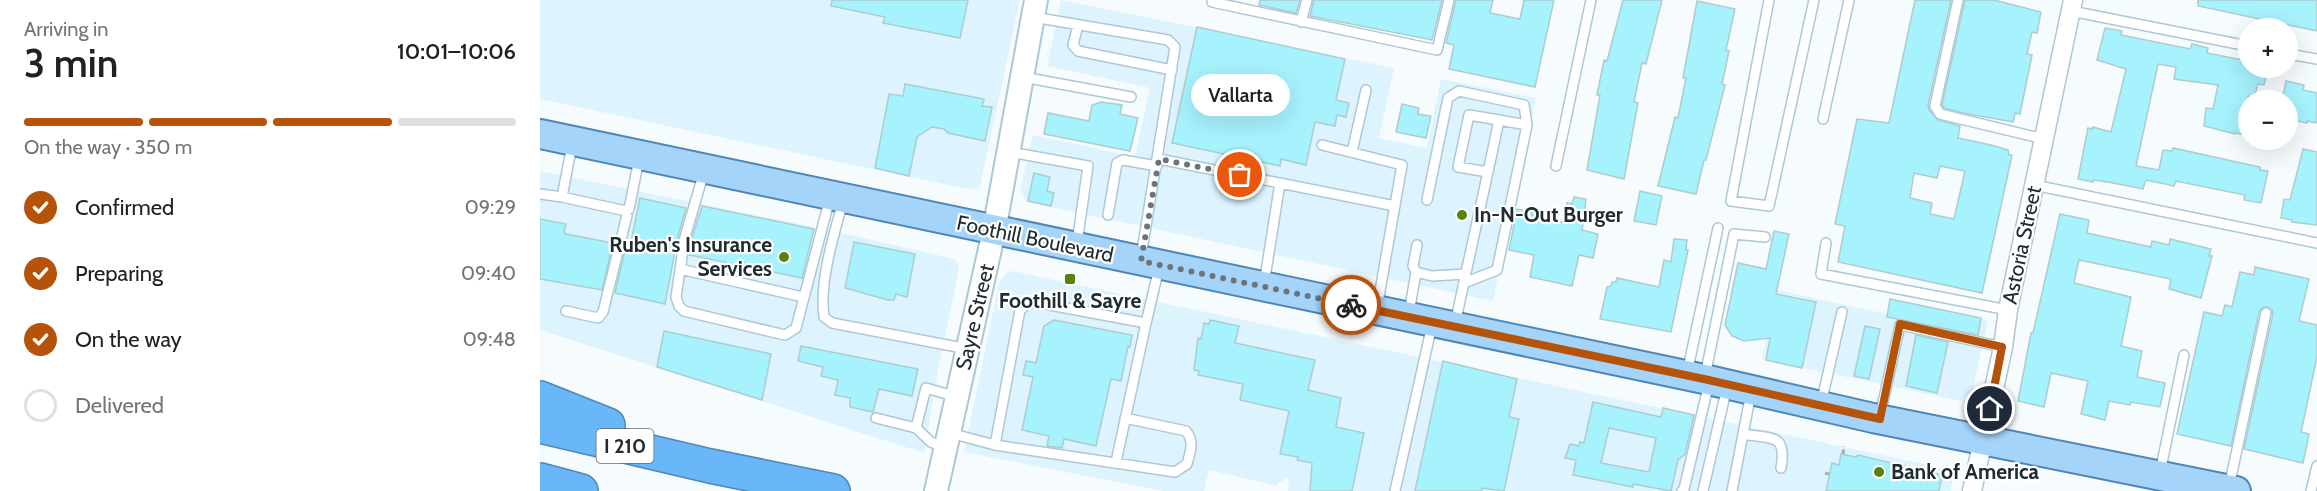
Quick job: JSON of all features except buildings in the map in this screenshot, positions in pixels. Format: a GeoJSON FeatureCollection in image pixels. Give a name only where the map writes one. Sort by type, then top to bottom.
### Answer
{"type":"FeatureCollection","features":[{"type":"Feature","properties":{"kind":"highway"},"geometry":{"type":"LineString","coordinates":[[540,398],[710,466]]}},
{"type":"Feature","properties":{"kind":"highway","name":"I 210"},"geometry":{"type":"LineString","coordinates":[[540,426],[710,466],[833,491]]}},
{"type":"Feature","properties":{"kind":"highway"},"geometry":{"type":"LineString","coordinates":[[540,480],[581,491]]}},
{"type":"Feature","properties":{"kind":"main road","name":"Foothill Boulevard"},"geometry":{"type":"LineString","coordinates":[[540,134],[1716,382],[1983,441],[2222,489]]}},
{"type":"Feature","properties":{"kind":"street","name":"Astoria Street"},"geometry":{"type":"LineString","coordinates":[[1972,491],[2072,5]]}},
{"type":"Feature","properties":{"kind":"street","name":"Sayre Street"},"geometry":{"type":"LineString","coordinates":[[937,483],[994,231],[1010,152],[1034,8]]}},
{"type":"Feature","properties":{"kind":"lane"},"geometry":{"type":"LineString","coordinates":[[1201,0],[1437,50],[1449,0]]}},
{"type":"Feature","properties":{"kind":"lane"},"geometry":{"type":"LineString","coordinates":[[1301,21],[1307,0]]}},
{"type":"Feature","properties":{"kind":"lane"},"geometry":{"type":"LineString","coordinates":[[1556,166],[1591,0]]}},
{"type":"Feature","properties":{"kind":"lane"},"geometry":{"type":"LineString","coordinates":[[1768,0],[1731,201],[1769,206],[1814,0]]}},
{"type":"Feature","properties":{"kind":"lane"},"geometry":{"type":"LineString","coordinates":[[1823,119],[1849,0]]}},
{"type":"Feature","properties":{"kind":"lane"},"geometry":{"type":"LineString","coordinates":[[1958,0],[1936,110],[1940,114],[2044,139]]}},
{"type":"Feature","properties":{"kind":"lane"},"geometry":{"type":"LineString","coordinates":[[2072,5],[2238,44]]}},
{"type":"Feature","properties":{"kind":"lane"},"geometry":{"type":"LineString","coordinates":[[1034,8],[1078,24],[1168,40],[1175,47],[1158,163],[1146,323],[1116,462]]}},
{"type":"Feature","properties":{"kind":"lane"},"geometry":{"type":"LineString","coordinates":[[1078,24],[1073,45],[1078,51],[1172,70]]}},
{"type":"Feature","properties":{"kind":"lane"},"geometry":{"type":"LineString","coordinates":[[2298,56],[2317,59]]}},
{"type":"Feature","properties":{"kind":"lane"},"geometry":{"type":"LineString","coordinates":[[1023,77],[1131,97]]}},
{"type":"Feature","properties":{"kind":"lane"},"geometry":{"type":"LineString","coordinates":[[1352,152],[1366,90]]}},
{"type":"Feature","properties":{"kind":"lane"},"geometry":{"type":"LineString","coordinates":[[1416,272],[1432,276],[1465,278],[1497,270],[1527,125],[1524,105],[1459,91],[1448,98],[1426,201]]}},
{"type":"Feature","properties":{"kind":"lane"},"geometry":{"type":"LineString","coordinates":[[1488,172],[1458,167],[1469,115],[1527,125]]}},
{"type":"Feature","properties":{"kind":"lane"},"geometry":{"type":"LineString","coordinates":[[1395,491],[1432,322],[1465,278],[1499,120]]}},
{"type":"Feature","properties":{"kind":"lane"},"geometry":{"type":"LineString","coordinates":[[562,197],[572,141]]}},
{"type":"Feature","properties":{"kind":"lane"},"geometry":{"type":"LineString","coordinates":[[1322,145],[1402,165],[1376,311]]}},
{"type":"Feature","properties":{"kind":"lane"},"geometry":{"type":"LineString","coordinates":[[1010,152],[1088,166],[1076,248]]}},
{"type":"Feature","properties":{"kind":"lane"},"geometry":{"type":"LineString","coordinates":[[566,311],[598,318],[603,312],[640,155]]}},
{"type":"Feature","properties":{"kind":"lane"},"geometry":{"type":"LineString","coordinates":[[1108,214],[1117,163],[1123,160],[1158,163],[1280,183],[1395,206]]}},
{"type":"Feature","properties":{"kind":"lane"},"geometry":{"type":"LineString","coordinates":[[705,169],[685,237],[676,297],[681,310],[785,335],[796,328],[803,297],[837,197]]}},
{"type":"Feature","properties":{"kind":"lane"},"geometry":{"type":"LineString","coordinates":[[1264,287],[1280,183]]}},
{"type":"Feature","properties":{"kind":"lane"},"geometry":{"type":"LineString","coordinates":[[2034,185],[2317,243]]}},
{"type":"Feature","properties":{"kind":"lane"},"geometry":{"type":"LineString","coordinates":[[540,194],[626,212]]}},
{"type":"Feature","properties":{"kind":"lane"},"geometry":{"type":"LineString","coordinates":[[837,197],[833,241],[822,302],[824,317],[832,323],[968,349]]}},
{"type":"Feature","properties":{"kind":"lane"},"geometry":{"type":"LineString","coordinates":[[1682,491],[1716,382],[1718,228]]}},
{"type":"Feature","properties":{"kind":"lane"},"geometry":{"type":"LineString","coordinates":[[1702,491],[1734,234],[1765,237]]}},
{"type":"Feature","properties":{"kind":"lane"},"geometry":{"type":"LineString","coordinates":[[1826,243],[1821,274],[2008,310]]}},
{"type":"Feature","properties":{"kind":"lane"},"geometry":{"type":"LineString","coordinates":[[1417,244],[1413,266],[1432,322]]}},
{"type":"Feature","properties":{"kind":"lane"},"geometry":{"type":"LineString","coordinates":[[680,269],[803,297]]}},
{"type":"Feature","properties":{"kind":"lane"},"geometry":{"type":"LineString","coordinates":[[994,445],[1020,310],[1029,303],[1039,303],[1146,323]]}},
{"type":"Feature","properties":{"kind":"lane"},"geometry":{"type":"LineString","coordinates":[[1820,406],[1842,312]]}},
{"type":"Feature","properties":{"kind":"lane"},"geometry":{"type":"LineString","coordinates":[[2222,489],[2266,313]]}},
{"type":"Feature","properties":{"kind":"lane"},"geometry":{"type":"LineString","coordinates":[[1880,419],[1900,324],[2002,347]]}},
{"type":"Feature","properties":{"kind":"lane"},"geometry":{"type":"LineString","coordinates":[[2159,475],[2184,355]]}},
{"type":"Feature","properties":{"kind":"lane"},"geometry":{"type":"LineString","coordinates":[[1716,382],[1743,434],[1732,491]]}},
{"type":"Feature","properties":{"kind":"lane"},"geometry":{"type":"LineString","coordinates":[[916,428],[926,388],[957,397]]}},
{"type":"Feature","properties":{"kind":"lane"},"geometry":{"type":"LineString","coordinates":[[876,418],[916,428],[931,442],[947,440],[994,445],[1175,472],[1187,464],[1192,444],[1186,431],[1125,418]]}},
{"type":"Feature","properties":{"kind":"lane"},"geometry":{"type":"LineString","coordinates":[[1743,434],[1777,440],[1781,443],[1784,450],[1781,468]]}},
{"type":"Feature","properties":{"kind":"lane"},"geometry":{"type":"LineString","coordinates":[[2311,491],[2317,466]]}},
{"type":"Feature","properties":{"kind":"path"},"geometry":{"type":"LineString","coordinates":[[1843,454],[1844,446]]}},
{"type":"Feature","properties":{"kind":"shaded area"},"geometry":{"type":"Polygon","coordinates":[[[540,0],[1020,0],[981,182],[979,187],[972,190],[540,99],[540,0]]]}},
{"type":"Feature","properties":{"kind":"shaded area"},"geometry":{"type":"Polygon","coordinates":[[[1061,0],[1394,68],[1379,138],[1427,148],[1441,79],[1536,98],[1493,301],[1027,202],[1020,191],[1033,135],[1135,157],[1150,88],[1047,66],[1061,0]]]}},
{"type":"Feature","properties":{"kind":"shaded area"},"geometry":{"type":"Polygon","coordinates":[[[540,171],[824,229],[955,259],[959,269],[924,453],[540,330],[540,171]]]}},
{"type":"Feature","properties":{"kind":"shaded area"},"geometry":{"type":"Polygon","coordinates":[[[1012,271],[1943,468],[1952,476],[1951,491],[1288,491],[1289,479],[1284,478],[1283,483],[1278,482],[1277,486],[1209,470],[1204,491],[1163,491],[964,452],[999,283],[1005,274],[1012,271]]]}},
{"type":"Feature","properties":{"kind":"shaded area"},"geometry":{"type":"Polygon","coordinates":[[[1777,290],[1887,314],[1890,299],[1988,320],[1972,393],[1960,401],[1762,359],[1777,290]]]}},
{"type":"Feature","properties":{"kind":"way so far"},"geometry":{"type":"LineString","coordinates":[[1240,175],[1159,159],[1141,261],[1351,305]]}},
{"type":"Feature","properties":{"kind":"place","name":"Vallarta"},"geometry":{"type":"Point","coordinates":[1240,175]}},
{"type":"Feature","properties":{"kind":"place","name":"In-N-Out Burger"},"geometry":{"type":"Point","coordinates":[1462,215]}},
{"type":"Feature","properties":{"kind":"place","name":"Ruben's Insurance Services"},"geometry":{"type":"Point","coordinates":[784,257]}},
{"type":"Feature","properties":{"kind":"place","name":"Foothill & Sayre"},"geometry":{"type":"Point","coordinates":[1070,279]}},
{"type":"Feature","properties":{"kind":"place","name":"Bank of America"},"geometry":{"type":"Point","coordinates":[1879,472]}},
{"type":"Feature","properties":{"kind":"route"},"geometry":{"type":"LineString","coordinates":[[1351,305],[1752,389],[1880,419],[1900,324],[2002,347],[1990,409]]}}]}
